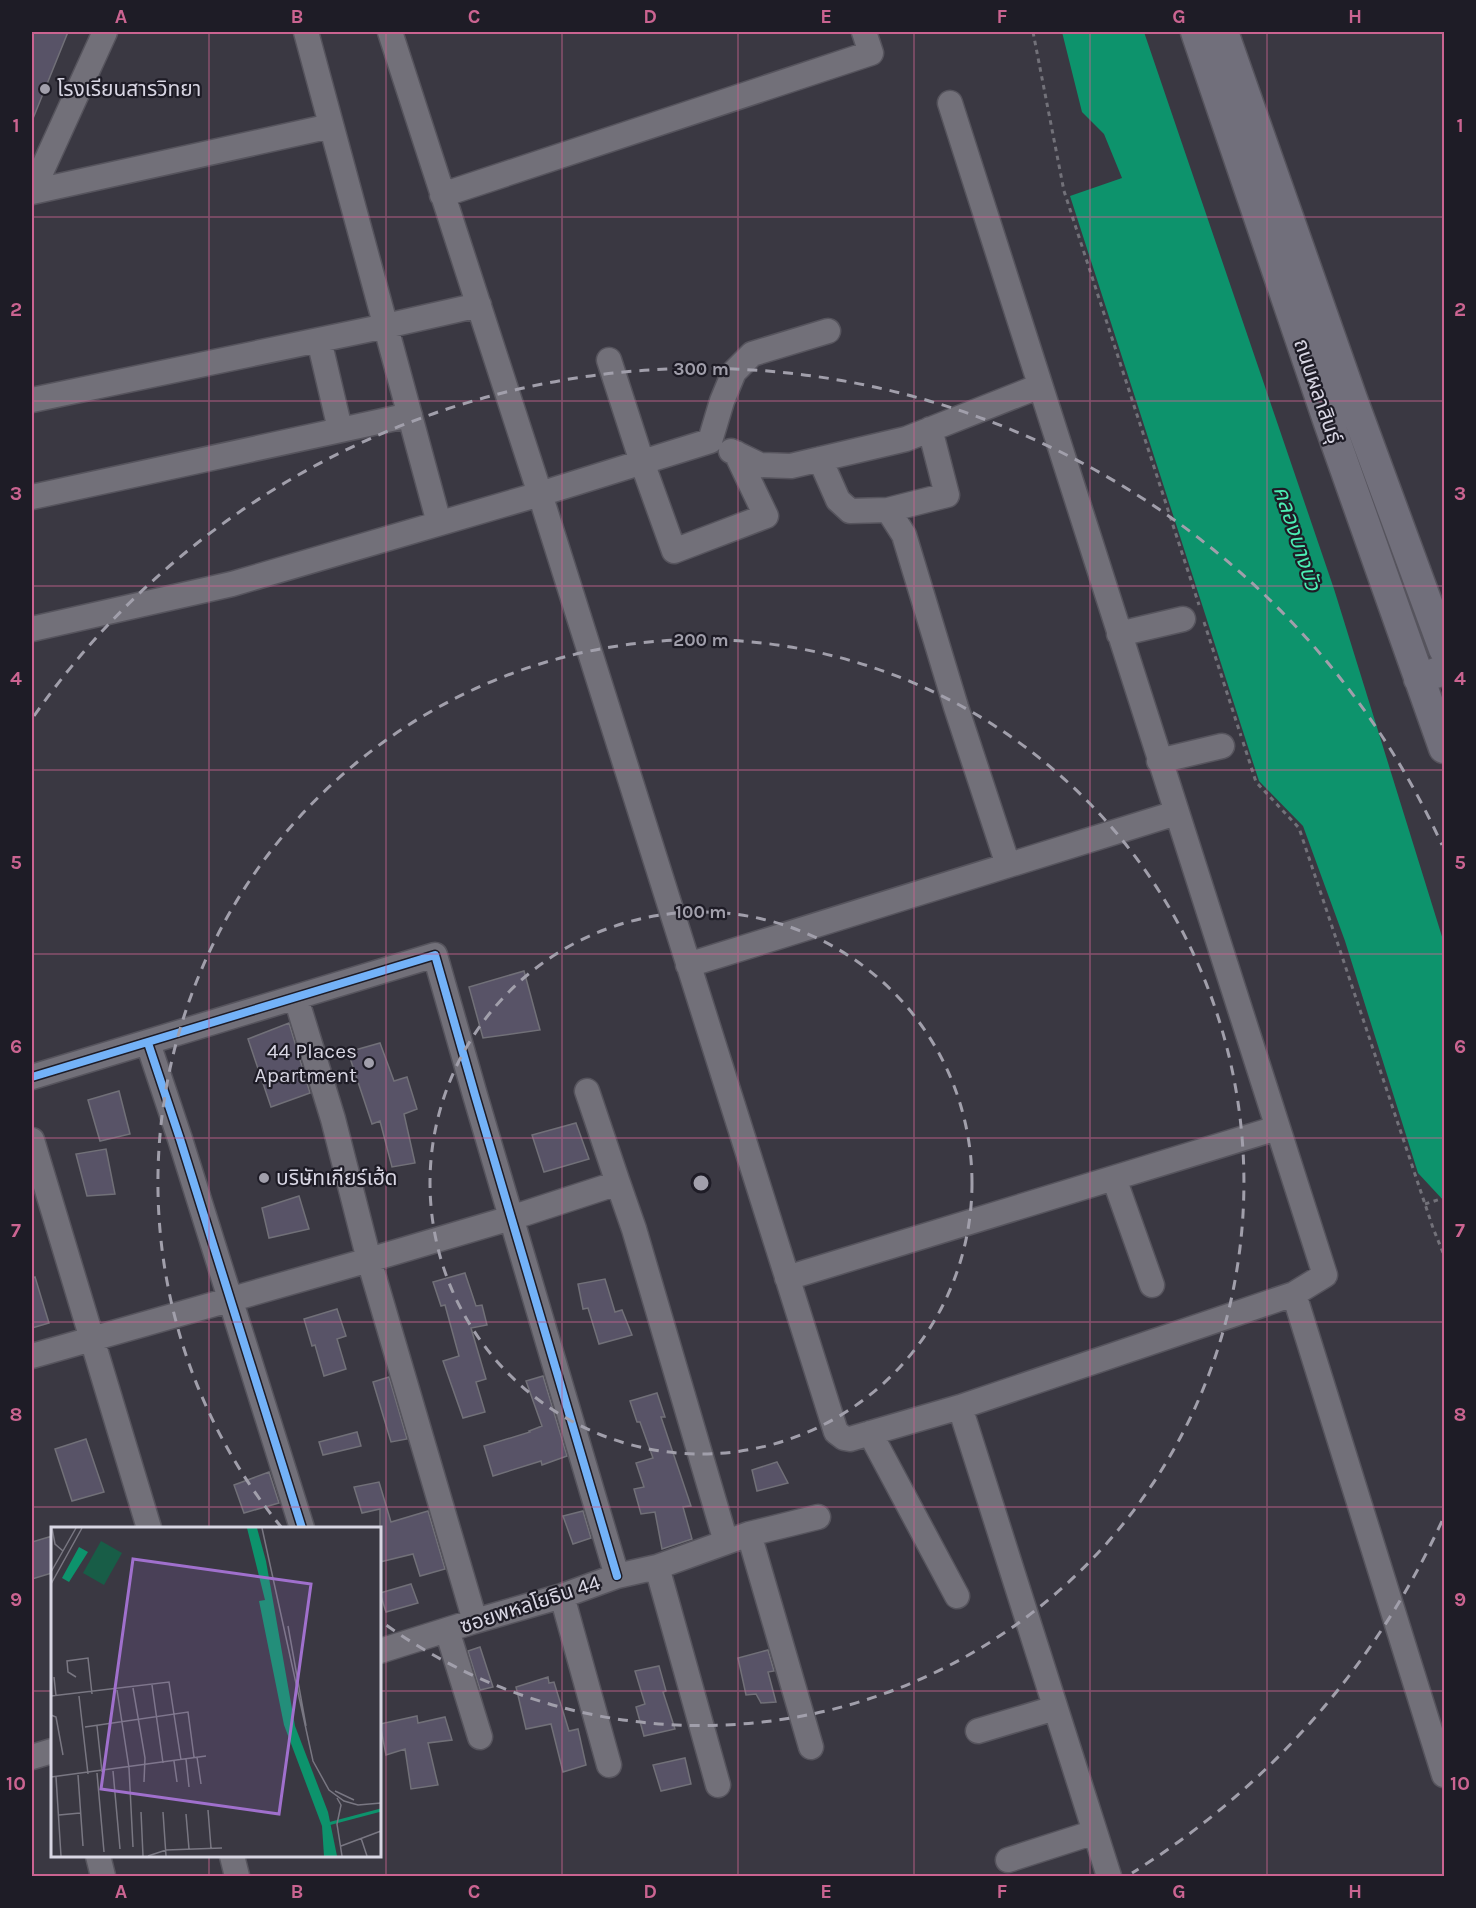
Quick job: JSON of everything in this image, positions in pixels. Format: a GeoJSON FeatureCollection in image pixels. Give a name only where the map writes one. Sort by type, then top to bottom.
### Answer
{"type":"FeatureCollection","features":[{"type":"Feature","properties":{"kind":"main road","name":"ถนนผลาสินธุ์"},"geometry":{"type":"LineString","coordinates":[[1196,32],[1325,412],[1432,675],[1444,748]]}},
{"type":"Feature","properties":{"kind":"main road","name":"ถนนผลาสินธุ์"},"geometry":{"type":"LineString","coordinates":[[1223,32],[1352,399],[1444,649]]}},
{"type":"Feature","properties":{"kind":"street"},"geometry":{"type":"LineString","coordinates":[[32,192],[105,32]]}},
{"type":"Feature","properties":{"kind":"street"},"geometry":{"type":"LineString","coordinates":[[306,32],[439,523]]}},
{"type":"Feature","properties":{"kind":"street"},"geometry":{"type":"LineString","coordinates":[[390,32],[540,494],[836,1432],[850,1439],[960,1407],[1294,1294],[1325,1275],[950,103]]}},
{"type":"Feature","properties":{"kind":"street"},"geometry":{"type":"LineString","coordinates":[[442,195],[871,53],[864,32]]}},
{"type":"Feature","properties":{"kind":"street"},"geometry":{"type":"LineString","coordinates":[[32,192],[331,126]]}},
{"type":"Feature","properties":{"kind":"street"},"geometry":{"type":"LineString","coordinates":[[32,400],[386,327],[479,305]]}},
{"type":"Feature","properties":{"kind":"street"},"geometry":{"type":"LineString","coordinates":[[710,441],[722,401],[734,372],[752,354],[828,331]]}},
{"type":"Feature","properties":{"kind":"street"},"geometry":{"type":"LineString","coordinates":[[319,340],[340,429]]}},
{"type":"Feature","properties":{"kind":"street"},"geometry":{"type":"LineString","coordinates":[[609,360],[674,551],[766,516],[736,453]]}},
{"type":"Feature","properties":{"kind":"street"},"geometry":{"type":"LineString","coordinates":[[32,629],[232,584],[540,494],[710,441],[760,465],[790,466],[906,439],[1040,386]]}},
{"type":"Feature","properties":{"kind":"street"},"geometry":{"type":"LineString","coordinates":[[32,497],[410,415]]}},
{"type":"Feature","properties":{"kind":"street"},"geometry":{"type":"LineString","coordinates":[[820,459],[838,500],[850,511],[888,510],[947,495],[930,429]]}},
{"type":"Feature","properties":{"kind":"street"},"geometry":{"type":"LineString","coordinates":[[888,510],[904,535],[956,707],[1008,866]]}},
{"type":"Feature","properties":{"kind":"street"},"geometry":{"type":"LineString","coordinates":[[1119,634],[1183,619]]}},
{"type":"Feature","properties":{"kind":"street"},"geometry":{"type":"LineString","coordinates":[[1159,761],[1222,746]]}},
{"type":"Feature","properties":{"kind":"street"},"geometry":{"type":"LineString","coordinates":[[688,965],[1176,813]]}},
{"type":"Feature","properties":{"kind":"street"},"geometry":{"type":"LineString","coordinates":[[32,1077],[435,955],[617,1576]]}},
{"type":"Feature","properties":{"kind":"street"},"geometry":{"type":"LineString","coordinates":[[296,998],[333,1119],[369,1260],[475,1620]]}},
{"type":"Feature","properties":{"kind":"street"},"geometry":{"type":"LineString","coordinates":[[148,1043],[302,1527]]}},
{"type":"Feature","properties":{"kind":"street"},"geometry":{"type":"LineString","coordinates":[[587,1091],[634,1230],[726,1542]]}},
{"type":"Feature","properties":{"kind":"street"},"geometry":{"type":"LineString","coordinates":[[787,1278],[1277,1128]]}},
{"type":"Feature","properties":{"kind":"street"},"geometry":{"type":"LineString","coordinates":[[32,1140],[149,1527]]}},
{"type":"Feature","properties":{"kind":"street"},"geometry":{"type":"LineString","coordinates":[[1114,1178],[1152,1285]]}},
{"type":"Feature","properties":{"kind":"street"},"geometry":{"type":"LineString","coordinates":[[32,1356],[369,1260],[618,1184]]}},
{"type":"Feature","properties":{"kind":"street"},"geometry":{"type":"LineString","coordinates":[[1294,1294],[1444,1775]]}},
{"type":"Feature","properties":{"kind":"street"},"geometry":{"type":"LineString","coordinates":[[960,1407],[1109,1876]]}},
{"type":"Feature","properties":{"kind":"street"},"geometry":{"type":"LineString","coordinates":[[870,1433],[957,1596]]}},
{"type":"Feature","properties":{"kind":"street","name":"ซอยพหลโยธิน 44"},"geometry":{"type":"LineString","coordinates":[[381,1651],[475,1620],[562,1596],[617,1576],[657,1566],[749,1534],[818,1517]]}},
{"type":"Feature","properties":{"kind":"street"},"geometry":{"type":"LineString","coordinates":[[749,1534],[812,1747]]}},
{"type":"Feature","properties":{"kind":"street"},"geometry":{"type":"LineString","coordinates":[[657,1566],[718,1785]]}},
{"type":"Feature","properties":{"kind":"street"},"geometry":{"type":"LineString","coordinates":[[562,1596],[609,1765]]}},
{"type":"Feature","properties":{"kind":"street"},"geometry":{"type":"LineString","coordinates":[[447,1630],[480,1737]]}},
{"type":"Feature","properties":{"kind":"street"},"geometry":{"type":"LineString","coordinates":[[978,1731],[1055,1708]]}},
{"type":"Feature","properties":{"kind":"street"},"geometry":{"type":"LineString","coordinates":[[32,1756],[51,1751]]}},
{"type":"Feature","properties":{"kind":"street"},"geometry":{"type":"LineString","coordinates":[[1008,1860],[1095,1832]]}},
{"type":"Feature","properties":{"kind":"street"},"geometry":{"type":"LineString","coordinates":[[98,1857],[103,1876]]}},
{"type":"Feature","properties":{"kind":"street"},"geometry":{"type":"LineString","coordinates":[[232,1857],[237,1876]]}},
{"type":"Feature","properties":{"kind":"path"},"geometry":{"type":"LineString","coordinates":[[1033,32],[1064,190],[1256,782],[1299,828],[1444,1255]]}},
{"type":"Feature","properties":{"kind":"path"},"geometry":{"type":"LineString","coordinates":[[1425,1204],[1444,1198]]}},
{"type":"Feature","properties":{"kind":"water","name":"คลองบางบัว"},"geometry":{"type":"Polygon","coordinates":[[[1062,32],[1144,32],[1334,589],[1444,943],[1444,1201],[1418,1173],[1345,941],[1303,826],[1259,781],[1070,196],[1122,178],[1104,134],[1082,112],[1062,32]]]}},
{"type":"Feature","properties":{"kind":"building"},"geometry":{"type":"Polygon","coordinates":[[[32,32],[68,32],[32,121],[32,32]]]}},
{"type":"Feature","properties":{"kind":"building"},"geometry":{"type":"Polygon","coordinates":[[[524,971],[540,1030],[483,1038],[469,987],[524,971]]]}},
{"type":"Feature","properties":{"kind":"building"},"geometry":{"type":"Polygon","coordinates":[[[289,1023],[310,1093],[271,1107],[248,1039],[289,1023]]]}},
{"type":"Feature","properties":{"kind":"building"},"geometry":{"type":"Polygon","coordinates":[[[380,1043],[394,1081],[407,1077],[417,1109],[404,1114],[415,1163],[392,1167],[380,1121],[372,1124],[348,1052],[380,1043]]]}},
{"type":"Feature","properties":{"kind":"building"},"geometry":{"type":"Polygon","coordinates":[[[119,1091],[130,1134],[100,1141],[88,1100],[119,1091]]]}},
{"type":"Feature","properties":{"kind":"building"},"geometry":{"type":"Polygon","coordinates":[[[576,1123],[589,1159],[544,1172],[532,1135],[576,1123]]]}},
{"type":"Feature","properties":{"kind":"building"},"geometry":{"type":"Polygon","coordinates":[[[106,1149],[115,1194],[87,1196],[76,1154],[106,1149]]]}},
{"type":"Feature","properties":{"kind":"building"},"geometry":{"type":"Polygon","coordinates":[[[299,1196],[309,1229],[269,1238],[262,1208],[299,1196]]]}},
{"type":"Feature","properties":{"kind":"building"},"geometry":{"type":"Polygon","coordinates":[[[465,1273],[476,1306],[482,1305],[487,1325],[471,1328],[486,1379],[476,1382],[485,1412],[463,1418],[443,1361],[459,1356],[445,1305],[441,1306],[433,1282],[465,1273]]]}},
{"type":"Feature","properties":{"kind":"building"},"geometry":{"type":"Polygon","coordinates":[[[35,1277],[49,1323],[32,1328],[32,1278],[35,1277]]]}},
{"type":"Feature","properties":{"kind":"building"},"geometry":{"type":"Polygon","coordinates":[[[605,1279],[615,1312],[622,1310],[632,1335],[599,1344],[588,1308],[583,1309],[578,1284],[605,1279]]]}},
{"type":"Feature","properties":{"kind":"building"},"geometry":{"type":"Polygon","coordinates":[[[337,1309],[346,1336],[337,1339],[346,1369],[324,1376],[304,1319],[337,1309]]]}},
{"type":"Feature","properties":{"kind":"building"},"geometry":{"type":"Polygon","coordinates":[[[543,1376],[567,1456],[542,1465],[541,1461],[493,1476],[484,1446],[542,1426],[526,1381],[543,1376]]]}},
{"type":"Feature","properties":{"kind":"building"},"geometry":{"type":"Polygon","coordinates":[[[389,1377],[407,1439],[391,1442],[373,1382],[389,1377]]]}},
{"type":"Feature","properties":{"kind":"building"},"geometry":{"type":"Polygon","coordinates":[[[657,1393],[665,1417],[661,1417],[691,1506],[683,1507],[692,1539],[662,1549],[655,1512],[641,1514],[634,1489],[644,1487],[636,1463],[653,1458],[630,1401],[657,1393]]]}},
{"type":"Feature","properties":{"kind":"building"},"geometry":{"type":"Polygon","coordinates":[[[357,1432],[361,1446],[323,1455],[319,1442],[357,1432]]]}},
{"type":"Feature","properties":{"kind":"building"},"geometry":{"type":"Polygon","coordinates":[[[86,1439],[104,1492],[72,1501],[55,1449],[86,1439]]]}},
{"type":"Feature","properties":{"kind":"building"},"geometry":{"type":"Polygon","coordinates":[[[777,1462],[788,1483],[757,1491],[752,1470],[777,1462]]]}},
{"type":"Feature","properties":{"kind":"building"},"geometry":{"type":"Polygon","coordinates":[[[269,1472],[279,1503],[244,1513],[234,1485],[269,1472]]]}},
{"type":"Feature","properties":{"kind":"building"},"geometry":{"type":"Polygon","coordinates":[[[379,1482],[391,1522],[428,1511],[445,1569],[420,1576],[413,1554],[381,1562],[380,1509],[362,1513],[354,1487],[379,1482]]]}},
{"type":"Feature","properties":{"kind":"building"},"geometry":{"type":"Polygon","coordinates":[[[583,1511],[591,1538],[573,1544],[563,1516],[583,1511]]]}},
{"type":"Feature","properties":{"kind":"building"},"geometry":{"type":"Polygon","coordinates":[[[51,1536],[51,1573],[32,1579],[32,1542],[51,1536]]]}},
{"type":"Feature","properties":{"kind":"building"},"geometry":{"type":"Polygon","coordinates":[[[411,1584],[418,1603],[386,1612],[381,1593],[411,1584]]]}},
{"type":"Feature","properties":{"kind":"building"},"geometry":{"type":"Polygon","coordinates":[[[480,1647],[493,1687],[480,1690],[468,1651],[480,1647]]]}},
{"type":"Feature","properties":{"kind":"building"},"geometry":{"type":"Polygon","coordinates":[[[768,1650],[774,1671],[768,1672],[776,1702],[761,1703],[756,1694],[746,1695],[738,1658],[768,1650]]]}},
{"type":"Feature","properties":{"kind":"building"},"geometry":{"type":"Polygon","coordinates":[[[659,1666],[666,1691],[663,1692],[675,1729],[644,1736],[636,1707],[645,1704],[635,1671],[659,1666]]]}},
{"type":"Feature","properties":{"kind":"building"},"geometry":{"type":"Polygon","coordinates":[[[548,1677],[549,1683],[554,1682],[569,1731],[578,1729],[586,1765],[563,1772],[551,1724],[526,1729],[516,1687],[548,1677]]]}},
{"type":"Feature","properties":{"kind":"building"},"geometry":{"type":"Polygon","coordinates":[[[417,1716],[418,1723],[445,1717],[452,1740],[428,1743],[438,1785],[411,1789],[405,1749],[386,1755],[381,1724],[417,1716]]]}},
{"type":"Feature","properties":{"kind":"building"},"geometry":{"type":"Polygon","coordinates":[[[685,1758],[691,1784],[661,1791],[653,1765],[685,1758]]]}},
{"type":"Feature","properties":{"kind":"cycle path"},"geometry":{"type":"LineString","coordinates":[[32,1077],[435,955],[617,1576]]}},
{"type":"Feature","properties":{"kind":"cycle path"},"geometry":{"type":"LineString","coordinates":[[148,1043],[302,1527]]}},
{"type":"Feature","properties":{"kind":"place","name":"โรงเรียนสารวิทยา"},"geometry":{"type":"Point","coordinates":[45,89]}},
{"type":"Feature","properties":{"kind":"place","name":"44 Places Apartment"},"geometry":{"type":"Point","coordinates":[369,1063]}},
{"type":"Feature","properties":{"kind":"place","name":"บริษัทเกียร์เฮ้ด"},"geometry":{"type":"Point","coordinates":[264,1178]}}]}
